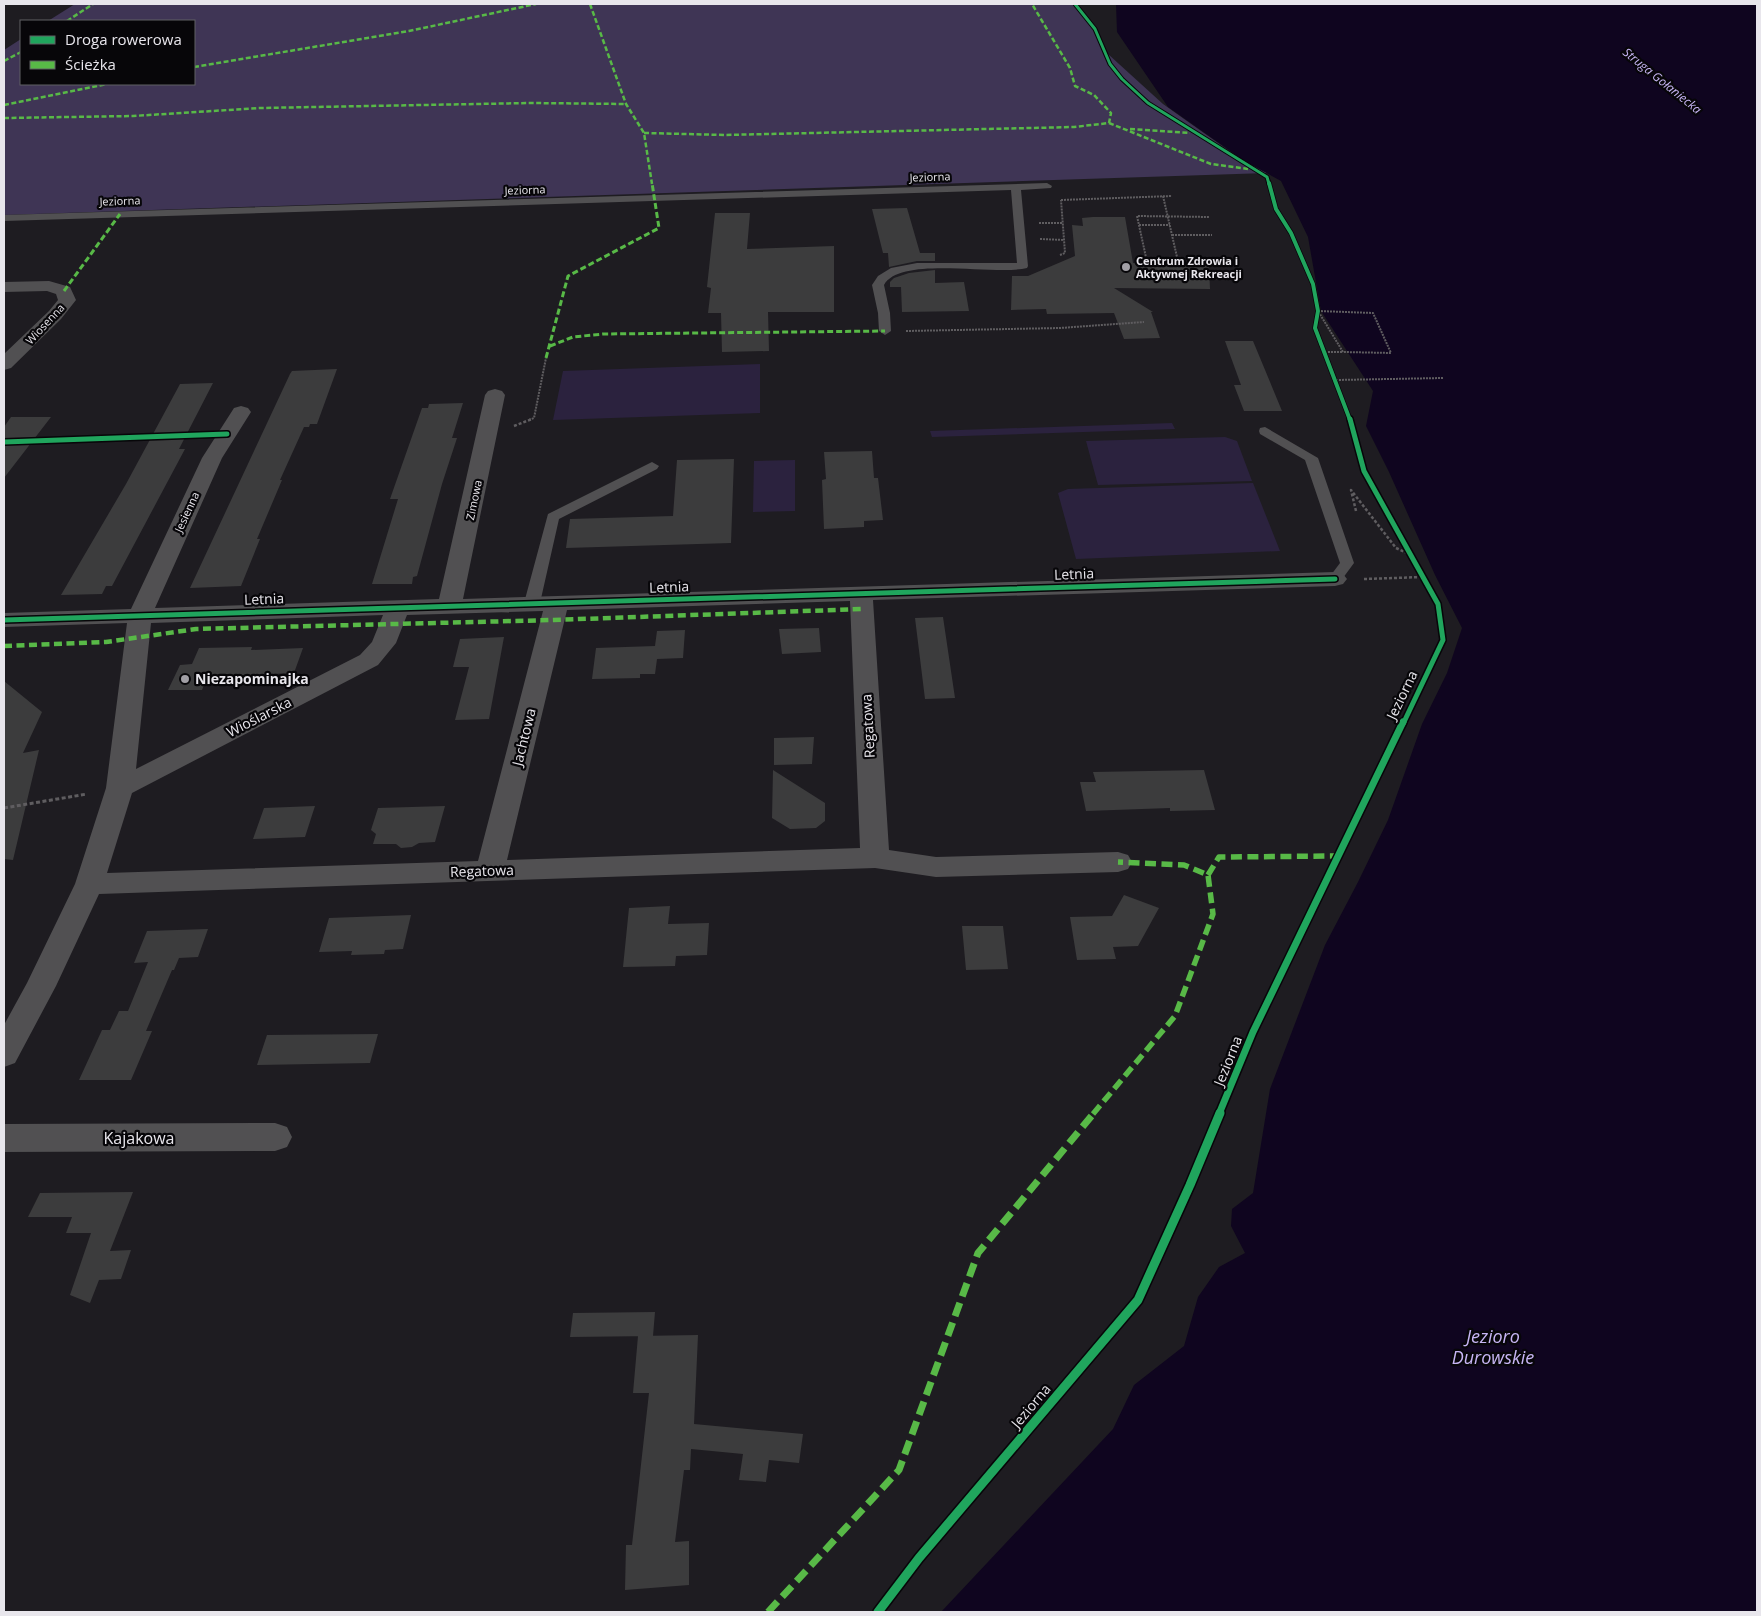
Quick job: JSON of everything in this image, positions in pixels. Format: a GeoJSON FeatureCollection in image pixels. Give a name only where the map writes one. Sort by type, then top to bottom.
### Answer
{"type":"FeatureCollection","features":[{"type":"Feature","properties":{"kind":"street","name":"Wiosenna"},"geometry":{"type":"LineString","coordinates":[[4,287],[49,286],[64,291],[67,300],[55,316],[4,364]]}},
{"type":"Feature","properties":{"kind":"street","name":"Zimowa"},"geometry":{"type":"LineString","coordinates":[[450,605],[488,436],[495,395]]}},
{"type":"Feature","properties":{"kind":"street","name":"Jesienna"},"geometry":{"type":"LineString","coordinates":[[140,616],[212,458],[241,412]]}},
{"type":"Feature","properties":{"kind":"street","name":"Letnia"},"geometry":{"type":"LineString","coordinates":[[4,620],[1335,579]]}},
{"type":"Feature","properties":{"kind":"street","name":"Regatowa"},"geometry":{"type":"LineString","coordinates":[[861,593],[875,858]]}},
{"type":"Feature","properties":{"kind":"street","name":"Jachtowa"},"geometry":{"type":"LineString","coordinates":[[490,871],[545,603]]}},
{"type":"Feature","properties":{"kind":"street","name":"Wioślarska"},"geometry":{"type":"LineString","coordinates":[[120,788],[369,660],[380,652],[386,642],[398,607]]}},
{"type":"Feature","properties":{"kind":"street"},"geometry":{"type":"LineString","coordinates":[[4,1054],[41,986],[89,884],[120,788],[140,616]]}},
{"type":"Feature","properties":{"kind":"street","name":"Regatowa"},"geometry":{"type":"LineString","coordinates":[[89,884],[875,858],[936,867],[1118,862]]}},
{"type":"Feature","properties":{"kind":"street","name":"Kajakowa"},"geometry":{"type":"LineString","coordinates":[[4,1138],[275,1137]]}},
{"type":"Feature","properties":{"kind":"lane","name":"Jeziorna"},"geometry":{"type":"LineString","coordinates":[[4,218],[1043,186]]}},
{"type":"Feature","properties":{"kind":"lane"},"geometry":{"type":"LineString","coordinates":[[885,331],[884,313],[878,285],[882,278],[895,270],[917,266],[1023,266],[1016,188]]}},
{"type":"Feature","properties":{"kind":"lane"},"geometry":{"type":"LineString","coordinates":[[1265,431],[1311,458],[1347,563],[1335,579]]}},
{"type":"Feature","properties":{"kind":"lane"},"geometry":{"type":"LineString","coordinates":[[545,603],[553,517],[652,466]]}},
{"type":"Feature","properties":{"kind":"path"},"geometry":{"type":"LineString","coordinates":[[1043,186],[1061,200],[1172,196]]}},
{"type":"Feature","properties":{"kind":"path"},"geometry":{"type":"LineString","coordinates":[[1163,196],[1177,258]]}},
{"type":"Feature","properties":{"kind":"path"},"geometry":{"type":"LineString","coordinates":[[1060,255],[1065,253],[1061,200]]}},
{"type":"Feature","properties":{"kind":"path"},"geometry":{"type":"LineString","coordinates":[[1147,262],[1137,216],[1209,217]]}},
{"type":"Feature","properties":{"kind":"path"},"geometry":{"type":"LineString","coordinates":[[1139,225],[1170,225]]}},
{"type":"Feature","properties":{"kind":"path"},"geometry":{"type":"LineString","coordinates":[[1172,235],[1212,235]]}},
{"type":"Feature","properties":{"kind":"path"},"geometry":{"type":"LineString","coordinates":[[1325,352],[1342,352],[1391,352],[1373,313],[1318,311],[1342,352]]}},
{"type":"Feature","properties":{"kind":"path"},"geometry":{"type":"LineString","coordinates":[[885,331],[1060,328],[1144,322]]}},
{"type":"Feature","properties":{"kind":"path"},"geometry":{"type":"LineString","coordinates":[[488,436],[534,418],[546,358]]}},
{"type":"Feature","properties":{"kind":"path"},"geometry":{"type":"LineString","coordinates":[[1336,380],[1443,378]]}},
{"type":"Feature","properties":{"kind":"path"},"geometry":{"type":"LineString","coordinates":[[1357,516],[1351,490],[1396,548],[1410,554]]}},
{"type":"Feature","properties":{"kind":"path"},"geometry":{"type":"LineString","coordinates":[[1373,579],[1423,577]]}},
{"type":"Feature","properties":{"kind":"path"},"geometry":{"type":"LineString","coordinates":[[4,808],[120,788]]}},
{"type":"Feature","properties":{"kind":"shaded area"},"geometry":{"type":"Polygon","coordinates":[[[75,4],[1078,4],[1108,54],[1163,104],[1242,160],[1267,173],[4,215],[4,50],[20,40],[20,85],[195,85],[195,20],[50,20],[75,4]]]}},
{"type":"Feature","properties":{"kind":"shaded area"},"geometry":{"type":"Polygon","coordinates":[[[760,364],[760,413],[553,420],[563,371],[760,364]]]}},
{"type":"Feature","properties":{"kind":"shaded area"},"geometry":{"type":"Polygon","coordinates":[[[1172,423],[1175,429],[932,437],[930,431],[1172,423]]]}},
{"type":"Feature","properties":{"kind":"shaded area"},"geometry":{"type":"Polygon","coordinates":[[[1225,437],[1237,441],[1252,481],[1098,485],[1086,441],[1225,437]]]}},
{"type":"Feature","properties":{"kind":"shaded area"},"geometry":{"type":"Polygon","coordinates":[[[795,460],[795,511],[753,512],[754,461],[795,460]]]}},
{"type":"Feature","properties":{"kind":"shaded area"},"geometry":{"type":"Polygon","coordinates":[[[1253,483],[1280,551],[1076,559],[1058,493],[1068,489],[1253,483]]]}},
{"type":"Feature","properties":{"kind":"water","name":"Jezioro Durowskie"},"geometry":{"type":"Polygon","coordinates":[[[1116,4],[1757,4],[1757,1612],[941,1612],[1113,1429],[1134,1385],[1184,1346],[1198,1297],[1219,1267],[1245,1253],[1231,1226],[1232,1209],[1253,1193],[1270,1089],[1325,945],[1388,820],[1422,724],[1447,673],[1462,628],[1435,575],[1389,472],[1366,426],[1373,391],[1321,311],[1308,237],[1281,181],[1243,160],[1168,107],[1117,32],[1116,4]]]}},
{"type":"Feature","properties":{"kind":"building"},"geometry":{"type":"Polygon","coordinates":[[[907,208],[920,253],[935,253],[935,261],[917,261],[889,267],[888,253],[883,253],[872,209],[907,208]]]}},
{"type":"Feature","properties":{"kind":"building"},"geometry":{"type":"Polygon","coordinates":[[[715,213],[750,213],[747,249],[834,246],[834,312],[768,312],[769,351],[722,352],[721,313],[708,313],[711,288],[707,287],[715,213]]]}},
{"type":"Feature","properties":{"kind":"building","name":"Centrum Zdrowia i Aktywnej Rekreacji"},"geometry":{"type":"Polygon","coordinates":[[[1125,217],[1133,263],[1209,265],[1210,289],[1114,288],[1153,312],[1151,312],[1160,338],[1124,339],[1114,313],[1047,314],[1046,309],[1011,310],[1012,276],[1028,276],[1075,256],[1072,225],[1083,226],[1082,218],[1125,217]]]}},
{"type":"Feature","properties":{"kind":"building"},"geometry":{"type":"Polygon","coordinates":[[[935,270],[935,283],[964,282],[969,311],[902,312],[901,287],[890,287],[890,282],[894,278],[909,273],[935,270]]]}},
{"type":"Feature","properties":{"kind":"building"},"geometry":{"type":"Polygon","coordinates":[[[1225,341],[1253,341],[1282,411],[1244,411],[1234,385],[1241,385],[1225,341]]]}},
{"type":"Feature","properties":{"kind":"building"},"geometry":{"type":"Polygon","coordinates":[[[337,369],[317,424],[310,424],[309,427],[304,427],[280,480],[282,480],[257,539],[260,539],[241,586],[190,588],[292,371],[337,369]]]}},
{"type":"Feature","properties":{"kind":"building"},"geometry":{"type":"Polygon","coordinates":[[[213,383],[179,449],[185,449],[112,586],[106,586],[102,594],[61,595],[126,484],[180,384],[213,383]]]}},
{"type":"Feature","properties":{"kind":"building"},"geometry":{"type":"Polygon","coordinates":[[[463,403],[452,438],[457,438],[442,484],[417,576],[413,577],[412,584],[372,584],[398,499],[390,499],[422,408],[428,408],[429,404],[463,403]]]}},
{"type":"Feature","properties":{"kind":"building"},"geometry":{"type":"Polygon","coordinates":[[[11,417],[51,417],[4,478],[4,427],[11,417]]]}},
{"type":"Feature","properties":{"kind":"building"},"geometry":{"type":"Polygon","coordinates":[[[872,451],[874,478],[878,478],[883,520],[864,521],[864,527],[824,529],[822,480],[826,479],[824,452],[872,451]]]}},
{"type":"Feature","properties":{"kind":"building"},"geometry":{"type":"Polygon","coordinates":[[[734,459],[731,543],[566,548],[570,519],[673,516],[677,460],[734,459]]]}},
{"type":"Feature","properties":{"kind":"building"},"geometry":{"type":"Polygon","coordinates":[[[943,617],[955,698],[925,699],[915,618],[943,617]]]}},
{"type":"Feature","properties":{"kind":"building"},"geometry":{"type":"Polygon","coordinates":[[[819,628],[821,652],[782,654],[779,629],[819,628]]]}},
{"type":"Feature","properties":{"kind":"building"},"geometry":{"type":"Polygon","coordinates":[[[685,630],[683,658],[657,659],[655,674],[640,674],[640,678],[592,679],[596,648],[655,646],[657,631],[685,630]]]}},
{"type":"Feature","properties":{"kind":"building"},"geometry":{"type":"Polygon","coordinates":[[[504,637],[489,719],[455,720],[469,667],[453,667],[460,639],[504,637]]]}},
{"type":"Feature","properties":{"kind":"building"},"geometry":{"type":"Polygon","coordinates":[[[252,647],[251,650],[303,648],[294,673],[271,674],[270,677],[239,678],[237,684],[204,685],[202,690],[168,690],[180,665],[192,664],[199,648],[252,647]]]}},
{"type":"Feature","properties":{"kind":"building"},"geometry":{"type":"Polygon","coordinates":[[[4,681],[42,712],[23,753],[39,750],[13,860],[4,859],[4,681]]]}},
{"type":"Feature","properties":{"kind":"building"},"geometry":{"type":"Polygon","coordinates":[[[814,737],[812,764],[774,765],[774,738],[814,737]]]}},
{"type":"Feature","properties":{"kind":"building"},"geometry":{"type":"Polygon","coordinates":[[[773,770],[825,803],[825,821],[816,828],[790,829],[772,818],[773,770]]]}},
{"type":"Feature","properties":{"kind":"building"},"geometry":{"type":"Polygon","coordinates":[[[1204,770],[1215,810],[1170,811],[1170,808],[1086,811],[1080,782],[1096,782],[1093,772],[1204,770]]]}},
{"type":"Feature","properties":{"kind":"building"},"geometry":{"type":"Polygon","coordinates":[[[315,806],[305,837],[253,839],[264,808],[315,806]]]}},
{"type":"Feature","properties":{"kind":"building"},"geometry":{"type":"Polygon","coordinates":[[[445,806],[435,842],[419,843],[412,847],[401,848],[396,844],[373,844],[376,834],[371,830],[378,808],[445,806]]]}},
{"type":"Feature","properties":{"kind":"building"},"geometry":{"type":"Polygon","coordinates":[[[1124,895],[1159,908],[1138,946],[1113,947],[1116,959],[1077,960],[1070,917],[1112,916],[1124,895]]]}},
{"type":"Feature","properties":{"kind":"building"},"geometry":{"type":"Polygon","coordinates":[[[670,906],[668,924],[709,923],[707,955],[676,956],[675,966],[623,967],[629,908],[670,906]]]}},
{"type":"Feature","properties":{"kind":"building"},"geometry":{"type":"Polygon","coordinates":[[[411,915],[403,949],[385,950],[384,954],[351,955],[352,951],[319,952],[329,918],[411,915]]]}},
{"type":"Feature","properties":{"kind":"building"},"geometry":{"type":"Polygon","coordinates":[[[962,926],[1003,926],[1008,969],[966,970],[962,926]]]}},
{"type":"Feature","properties":{"kind":"building"},"geometry":{"type":"Polygon","coordinates":[[[208,929],[198,957],[179,958],[174,970],[172,970],[146,1031],[152,1031],[131,1080],[79,1080],[102,1030],[110,1030],[119,1011],[128,1011],[148,962],[134,963],[147,931],[208,929]]]}},
{"type":"Feature","properties":{"kind":"building"},"geometry":{"type":"Polygon","coordinates":[[[378,1034],[370,1063],[257,1065],[267,1035],[378,1034]]]}},
{"type":"Feature","properties":{"kind":"building"},"geometry":{"type":"Polygon","coordinates":[[[133,1192],[110,1251],[131,1250],[121,1279],[99,1280],[90,1303],[70,1295],[91,1233],[66,1233],[72,1217],[28,1217],[40,1193],[133,1192]]]}},
{"type":"Feature","properties":{"kind":"building"},"geometry":{"type":"Polygon","coordinates":[[[655,1312],[653,1336],[570,1337],[573,1313],[655,1312]]]}},
{"type":"Feature","properties":{"kind":"building"},"geometry":{"type":"Polygon","coordinates":[[[698,1335],[694,1424],[803,1434],[799,1463],[769,1460],[766,1482],[739,1480],[743,1454],[691,1449],[690,1470],[684,1470],[675,1542],[689,1541],[689,1585],[625,1590],[626,1545],[632,1545],[649,1393],[633,1393],[638,1336],[698,1335]]]}},
{"type":"Feature","properties":{"kind":"marked path"},"geometry":{"type":"LineString","coordinates":[[69,20],[93,4]]}},
{"type":"Feature","properties":{"kind":"marked path"},"geometry":{"type":"LineString","coordinates":[[195,67],[409,31],[536,4]]}},
{"type":"Feature","properties":{"kind":"marked path"},"geometry":{"type":"LineString","coordinates":[[546,358],[568,276],[659,228],[644,133],[626,104],[590,4]]}},
{"type":"Feature","properties":{"kind":"marked path"},"geometry":{"type":"LineString","coordinates":[[644,133],[725,135],[1074,127],[1109,123],[1111,113],[1094,95],[1075,86],[1070,68],[1032,4]]}},
{"type":"Feature","properties":{"kind":"marked path"},"geometry":{"type":"LineString","coordinates":[[4,61],[20,53]]}},
{"type":"Feature","properties":{"kind":"marked path"},"geometry":{"type":"LineString","coordinates":[[4,105],[102,85]]}},
{"type":"Feature","properties":{"kind":"marked path"},"geometry":{"type":"LineString","coordinates":[[4,118],[133,116],[260,108],[531,103],[626,104]]}},
{"type":"Feature","properties":{"kind":"marked path"},"geometry":{"type":"LineString","coordinates":[[1109,123],[1211,164],[1248,169]]}},
{"type":"Feature","properties":{"kind":"marked path"},"geometry":{"type":"LineString","coordinates":[[1130,129],[1190,133]]}},
{"type":"Feature","properties":{"kind":"marked path"},"geometry":{"type":"LineString","coordinates":[[64,291],[120,214]]}},
{"type":"Feature","properties":{"kind":"marked path"},"geometry":{"type":"LineString","coordinates":[[550,346],[573,337],[603,334],[885,331]]}},
{"type":"Feature","properties":{"kind":"marked path"},"geometry":{"type":"LineString","coordinates":[[4,646],[106,642],[196,629],[553,620],[862,609]]}},
{"type":"Feature","properties":{"kind":"marked path"},"geometry":{"type":"LineString","coordinates":[[1208,875],[1219,857],[1339,856]]}},
{"type":"Feature","properties":{"kind":"marked path"},"geometry":{"type":"LineString","coordinates":[[768,1612],[899,1470],[978,1253],[1175,1016],[1213,914],[1208,875],[1184,865],[1118,862]]}},
{"type":"Feature","properties":{"kind":"cycle path"},"geometry":{"type":"LineString","coordinates":[[878,1612],[919,1558],[1138,1300],[1190,1185],[1253,1032],[1443,640],[1438,604],[1364,471],[1349,415],[1315,328],[1318,311],[1313,284],[1291,233],[1276,209],[1267,177],[1148,103],[1122,79],[1110,64],[1095,29],[1075,4]]}},
{"type":"Feature","properties":{"kind":"cycle path"},"geometry":{"type":"LineString","coordinates":[[4,442],[227,434]]}},
{"type":"Feature","properties":{"kind":"cycle path"},"geometry":{"type":"LineString","coordinates":[[4,620],[1335,579]]}},
{"type":"Feature","properties":{"kind":"place","name":"Centrum Zdrowia i Aktywnej Rekreacji"},"geometry":{"type":"Point","coordinates":[1126,267]}},
{"type":"Feature","properties":{"kind":"place","name":"Niezapominajka"},"geometry":{"type":"Point","coordinates":[185,679]}},
{"type":"Feature","properties":{"kind":"water label","name":"Struga Gołaniecka"},"geometry":{"type":"Point","coordinates":[1662,81]}}]}
